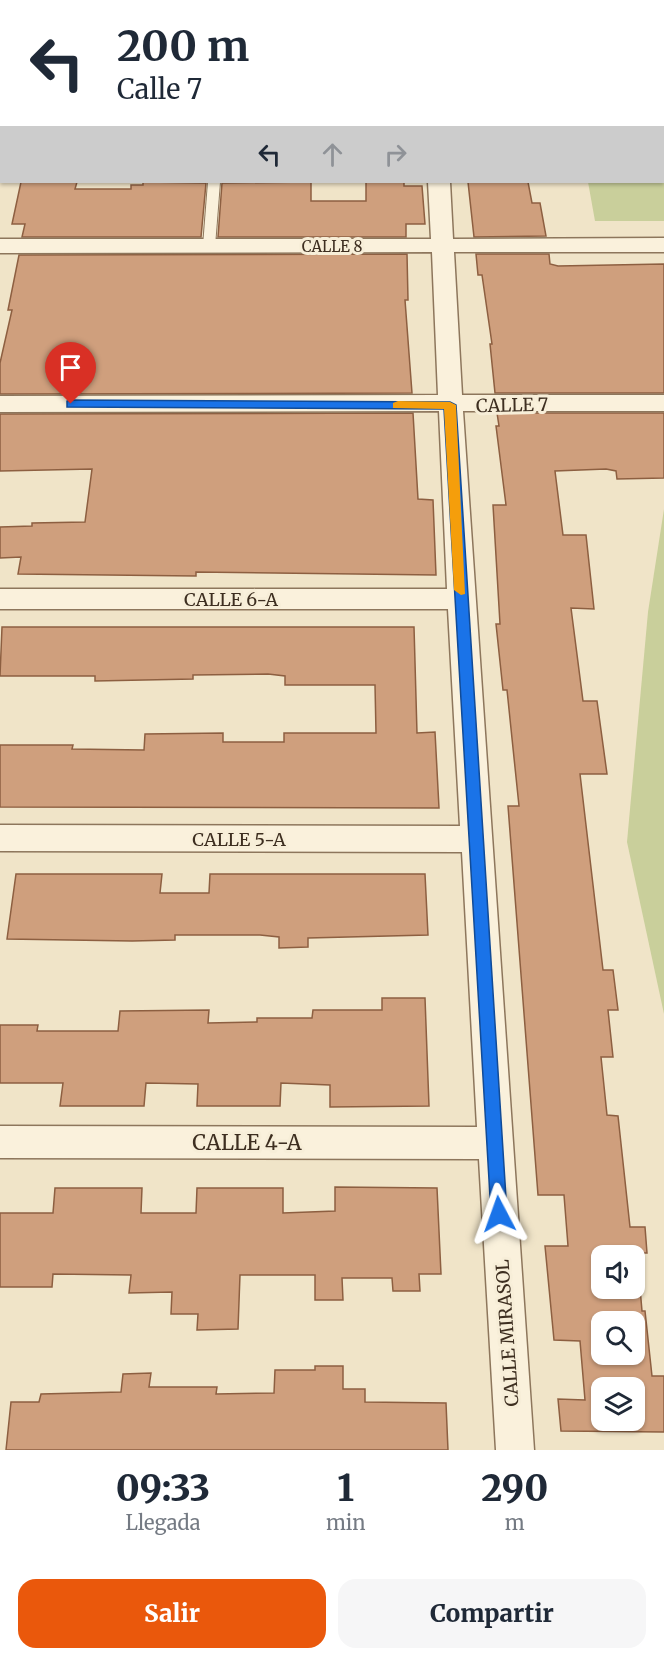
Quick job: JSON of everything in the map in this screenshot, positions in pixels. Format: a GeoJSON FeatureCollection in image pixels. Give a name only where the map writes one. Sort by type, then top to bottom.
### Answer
{"type":"FeatureCollection","features":[{"type":"Feature","properties":{"kind":"street","name":"CALLE MIRASOL"},"geometry":{"type":"LineString","coordinates":[[439,183],[461,599],[515,1450]]}},
{"type":"Feature","properties":{"kind":"street","name":"CALLE 8"},"geometry":{"type":"LineString","coordinates":[[0,246],[664,245]]}},
{"type":"Feature","properties":{"kind":"street","name":"CALLE 7"},"geometry":{"type":"LineString","coordinates":[[0,404],[664,404]]}},
{"type":"Feature","properties":{"kind":"street","name":"CALLE 6-A"},"geometry":{"type":"LineString","coordinates":[[0,599],[461,599]]}},
{"type":"Feature","properties":{"kind":"street","name":"CALLE 5-A"},"geometry":{"type":"LineString","coordinates":[[0,838],[478,839]]}},
{"type":"Feature","properties":{"kind":"street","name":"CALLE 4-A"},"geometry":{"type":"LineString","coordinates":[[0,1142],[494,1143]]}},
{"type":"Feature","properties":{"kind":"lane"},"geometry":{"type":"LineString","coordinates":[[209,246],[214,183]]}},
{"type":"Feature","properties":{"kind":"green space"},"geometry":{"type":"Polygon","coordinates":[[[588,183],[664,183],[664,221],[595,221],[588,183]]]}},
{"type":"Feature","properties":{"kind":"green space"},"geometry":{"type":"Polygon","coordinates":[[[664,509],[664,1014],[627,842],[648,612],[664,509]]]}},
{"type":"Feature","properties":{"kind":"building"},"geometry":{"type":"Polygon","coordinates":[[[21,183],[77,183],[75,189],[131,189],[131,185],[143,185],[143,183],[206,183],[201,237],[22,237],[25,224],[12,224],[21,183]]]}},
{"type":"Feature","properties":{"kind":"building"},"geometry":{"type":"Polygon","coordinates":[[[222,183],[311,183],[311,201],[366,201],[366,183],[404,183],[404,186],[422,186],[425,224],[406,224],[406,237],[218,237],[222,183]]]}},
{"type":"Feature","properties":{"kind":"building"},"geometry":{"type":"Polygon","coordinates":[[[468,183],[528,183],[532,203],[540,203],[546,236],[474,237],[468,183]]]}},
{"type":"Feature","properties":{"kind":"building"},"geometry":{"type":"Polygon","coordinates":[[[407,254],[408,300],[405,300],[412,393],[0,394],[0,363],[12,310],[8,310],[19,255],[407,254]]]}},
{"type":"Feature","properties":{"kind":"building"},"geometry":{"type":"Polygon","coordinates":[[[476,254],[549,254],[550,264],[558,266],[664,264],[664,393],[495,393],[490,344],[492,344],[482,275],[478,275],[476,254]]]}},
{"type":"Feature","properties":{"kind":"building"},"geometry":{"type":"Polygon","coordinates":[[[413,413],[418,499],[433,500],[436,575],[196,572],[196,576],[18,574],[21,557],[0,558],[0,527],[32,526],[32,523],[85,522],[92,469],[0,471],[0,414],[413,413]]]}},
{"type":"Feature","properties":{"kind":"building"},"geometry":{"type":"Polygon","coordinates":[[[497,413],[664,413],[664,478],[617,479],[616,471],[606,469],[555,471],[563,535],[586,535],[594,609],[571,608],[583,701],[597,701],[607,774],[580,774],[603,970],[613,970],[618,1010],[608,1010],[613,1057],[601,1057],[607,1115],[618,1116],[630,1227],[645,1227],[647,1253],[645,1253],[645,1245],[591,1245],[591,1299],[641,1299],[642,1311],[591,1311],[591,1365],[645,1365],[645,1311],[652,1376],[664,1376],[664,1432],[561,1431],[558,1399],[585,1400],[580,1341],[554,1340],[545,1246],[568,1246],[564,1195],[538,1195],[508,806],[519,806],[507,690],[503,690],[496,624],[500,624],[493,505],[506,505],[496,426],[499,426],[497,413]]]}},
{"type":"Feature","properties":{"kind":"building"},"geometry":{"type":"Polygon","coordinates":[[[2,627],[414,627],[417,733],[435,732],[439,808],[0,807],[0,745],[73,745],[72,749],[144,750],[145,734],[223,733],[223,742],[284,742],[284,733],[376,733],[375,685],[285,685],[285,676],[268,674],[193,675],[193,679],[95,681],[95,676],[0,676],[2,627]]]}},
{"type":"Feature","properties":{"kind":"building"},"geometry":{"type":"Polygon","coordinates":[[[16,874],[162,874],[160,893],[209,893],[210,874],[425,874],[428,935],[308,938],[308,947],[279,948],[279,937],[260,935],[175,935],[175,940],[132,941],[7,939],[16,874]]]}},
{"type":"Feature","properties":{"kind":"building"},"geometry":{"type":"Polygon","coordinates":[[[382,998],[425,998],[429,1106],[330,1107],[330,1085],[281,1083],[280,1106],[197,1106],[198,1084],[146,1083],[144,1106],[60,1106],[63,1083],[0,1083],[0,1025],[38,1025],[37,1031],[118,1031],[120,1011],[209,1010],[208,1023],[257,1022],[257,1018],[312,1018],[313,1010],[382,1010],[382,998]]]}},
{"type":"Feature","properties":{"kind":"building"},"geometry":{"type":"Polygon","coordinates":[[[335,1187],[437,1188],[441,1274],[419,1274],[420,1291],[393,1291],[392,1278],[342,1278],[343,1300],[315,1300],[315,1275],[240,1275],[238,1329],[197,1330],[198,1314],[171,1314],[172,1292],[129,1293],[131,1275],[53,1274],[52,1287],[0,1287],[0,1213],[53,1213],[55,1188],[142,1188],[141,1213],[196,1213],[197,1188],[283,1188],[283,1213],[335,1211],[335,1187]]]}},
{"type":"Feature","properties":{"kind":"building"},"geometry":{"type":"Polygon","coordinates":[[[315,1366],[343,1366],[343,1389],[365,1389],[365,1402],[446,1403],[448,1450],[6,1450],[11,1402],[39,1402],[41,1394],[121,1392],[123,1374],[151,1373],[149,1387],[217,1387],[216,1394],[274,1393],[275,1370],[315,1370],[315,1366]]]}},
{"type":"Feature","properties":{"kind":"slow traffic"},"geometry":{"type":"LineString","coordinates":[[398,405],[450,405],[461,590]]}},
{"type":"Feature","properties":{"kind":"route"},"geometry":{"type":"LineString","coordinates":[[71,404],[450,405],[499,1214]]}}]}
